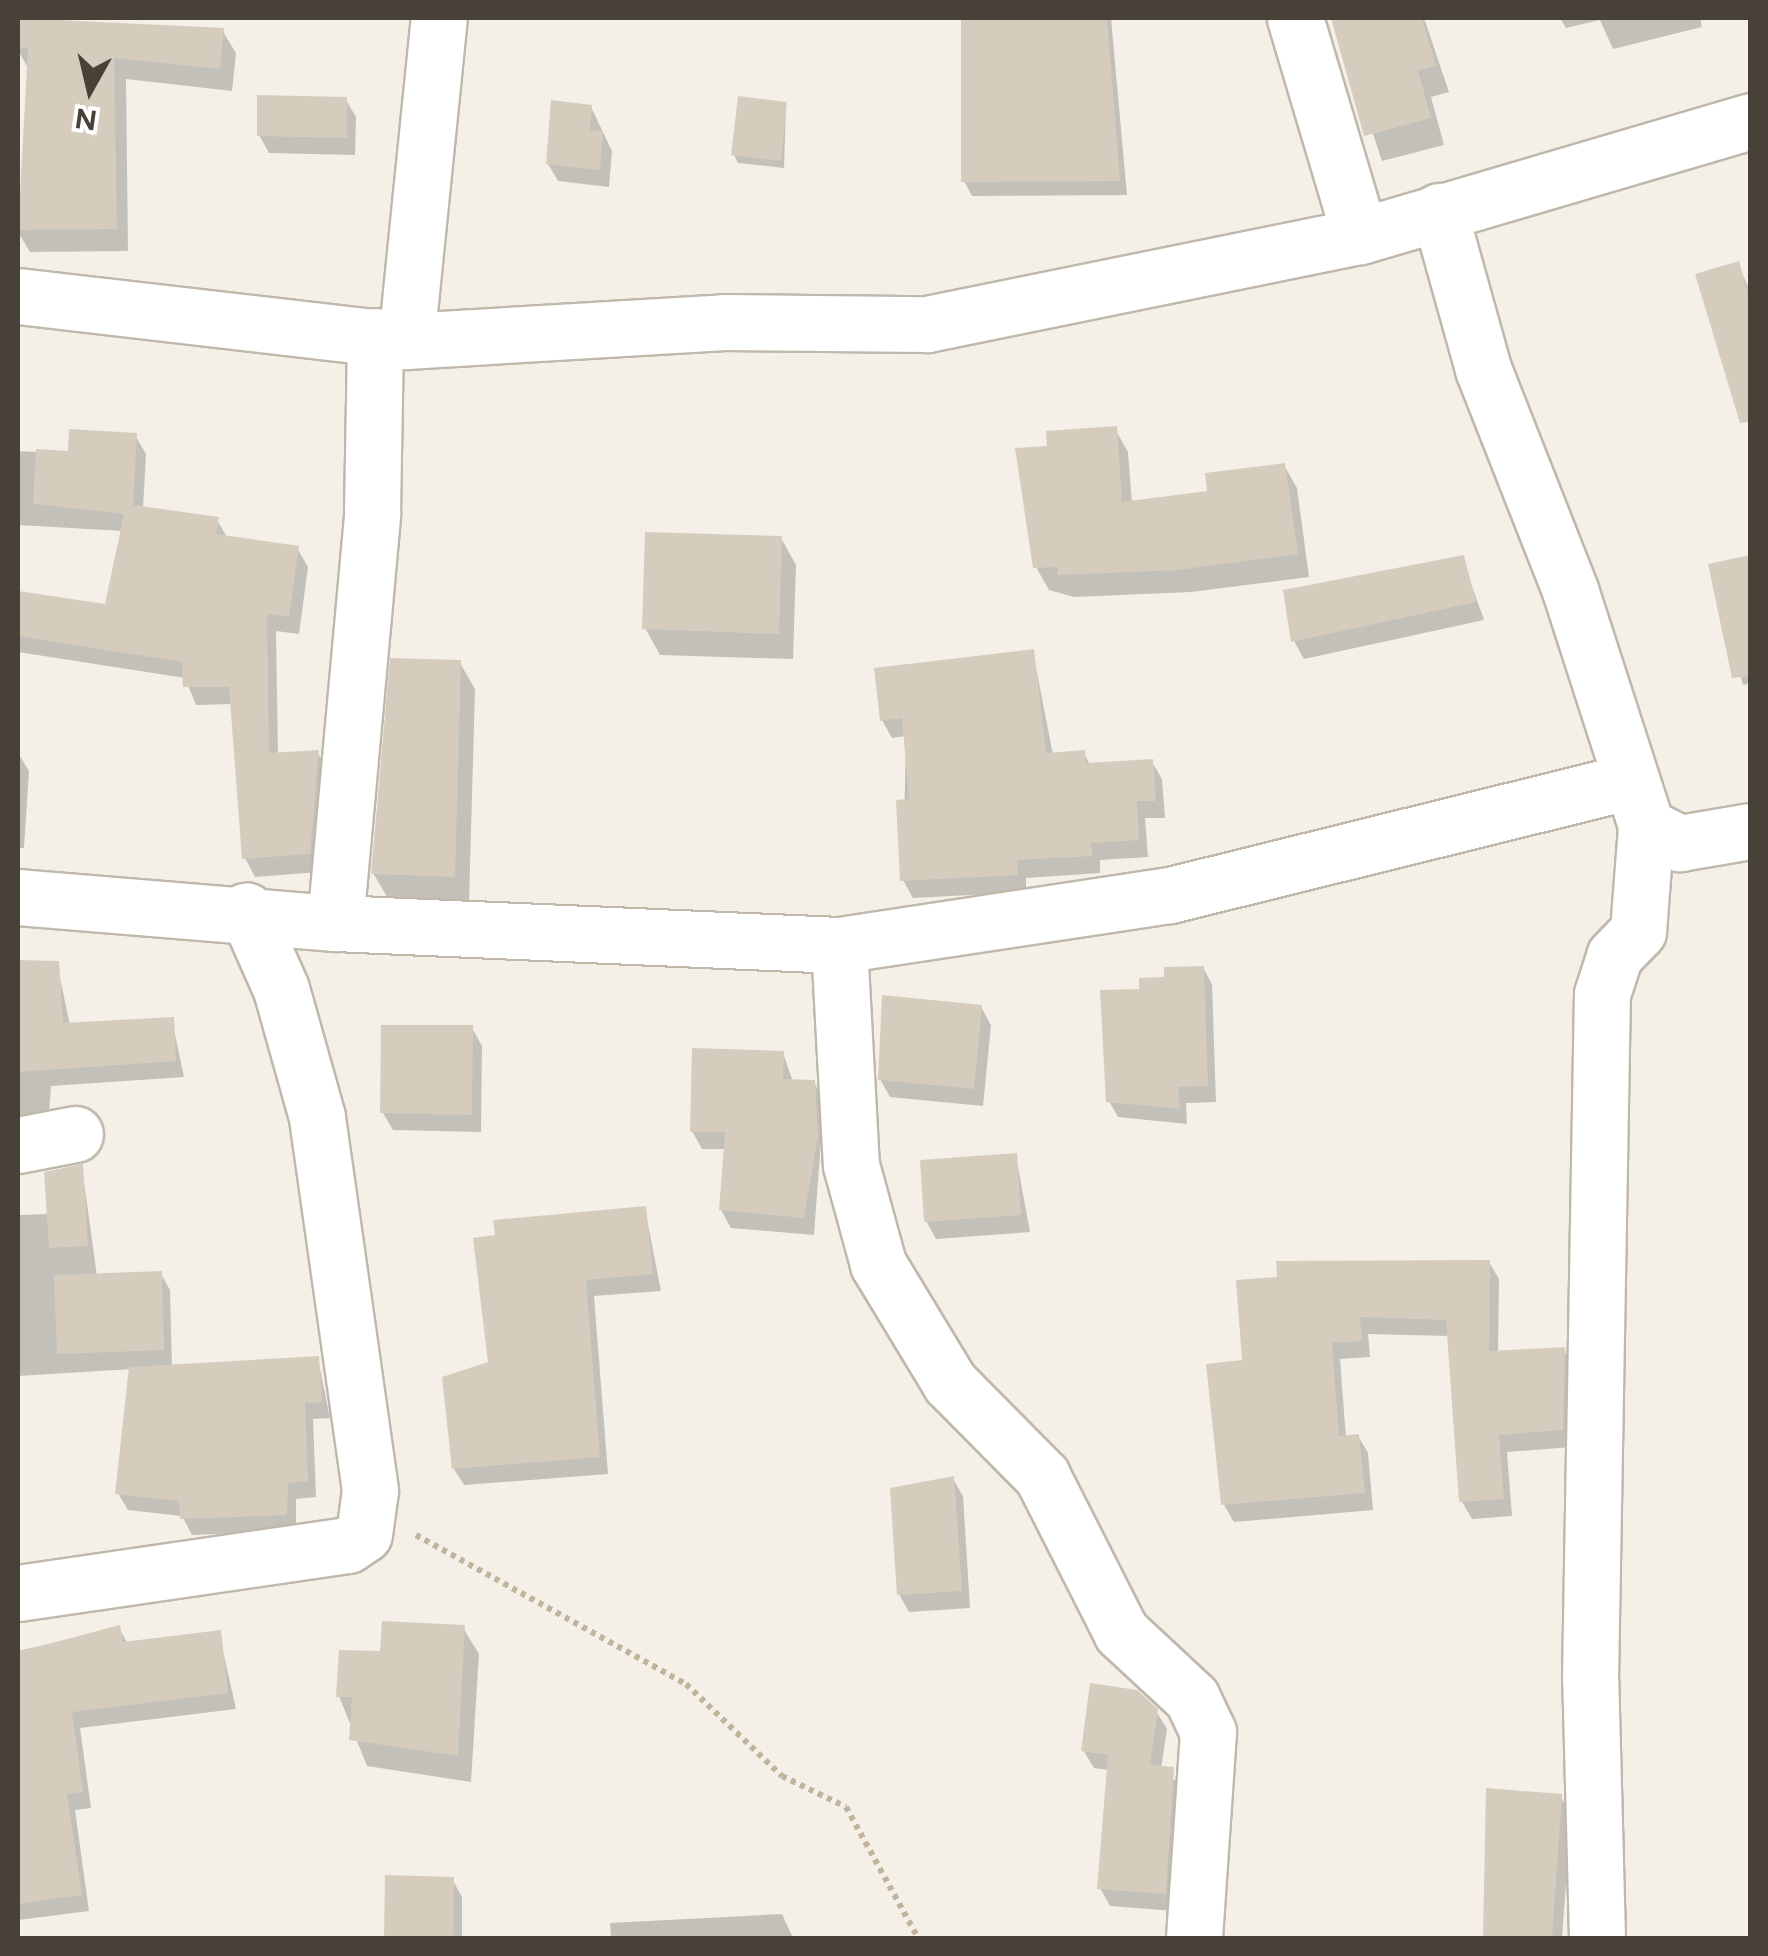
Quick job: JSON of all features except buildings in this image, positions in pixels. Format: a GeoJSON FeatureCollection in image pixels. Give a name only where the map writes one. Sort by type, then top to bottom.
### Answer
{"type":"FeatureCollection","features":[{"type":"Feature","properties":{"kind":"street"},"geometry":{"type":"LineString","coordinates":[[334,923],[391,338],[439,18]]}},
{"type":"Feature","properties":{"kind":"street"},"geometry":{"type":"LineString","coordinates":[[1294,18],[1360,236]]}},
{"type":"Feature","properties":{"kind":"street"},"geometry":{"type":"LineString","coordinates":[[18,296],[391,338],[724,322],[928,324],[1360,236],[1750,121]]}},
{"type":"Feature","properties":{"kind":"street"},"geometry":{"type":"LineString","coordinates":[[1439,212],[1483,369],[1570,590],[1636,804],[1638,931],[1614,956],[1602,994],[1590,1679],[1597,1938]]}},
{"type":"Feature","properties":{"kind":"street"},"geometry":{"type":"LineString","coordinates":[[1636,804],[1680,843],[1750,831]]}},
{"type":"Feature","properties":{"kind":"street"},"geometry":{"type":"LineString","coordinates":[[18,897],[246,910],[334,923],[840,945],[1170,895],[1636,804]]}},
{"type":"Feature","properties":{"kind":"street"},"geometry":{"type":"LineString","coordinates":[[18,1593],[348,1544],[364,1534],[370,1507],[317,1118],[281,989],[246,910]]}},
{"type":"Feature","properties":{"kind":"street"},"geometry":{"type":"LineString","coordinates":[[840,945],[851,1165],[878,1264],[950,1383],[1042,1476],[1121,1632],[1192,1698],[1208,1732],[1194,1938]]}},
{"type":"Feature","properties":{"kind":"street"},"geometry":{"type":"LineString","coordinates":[[18,1145],[76,1134]]}},
{"type":"Feature","properties":{"kind":"path"},"geometry":{"type":"LineString","coordinates":[[370,1507],[686,1684],[782,1776],[846,1807],[918,1938]]}}]}
